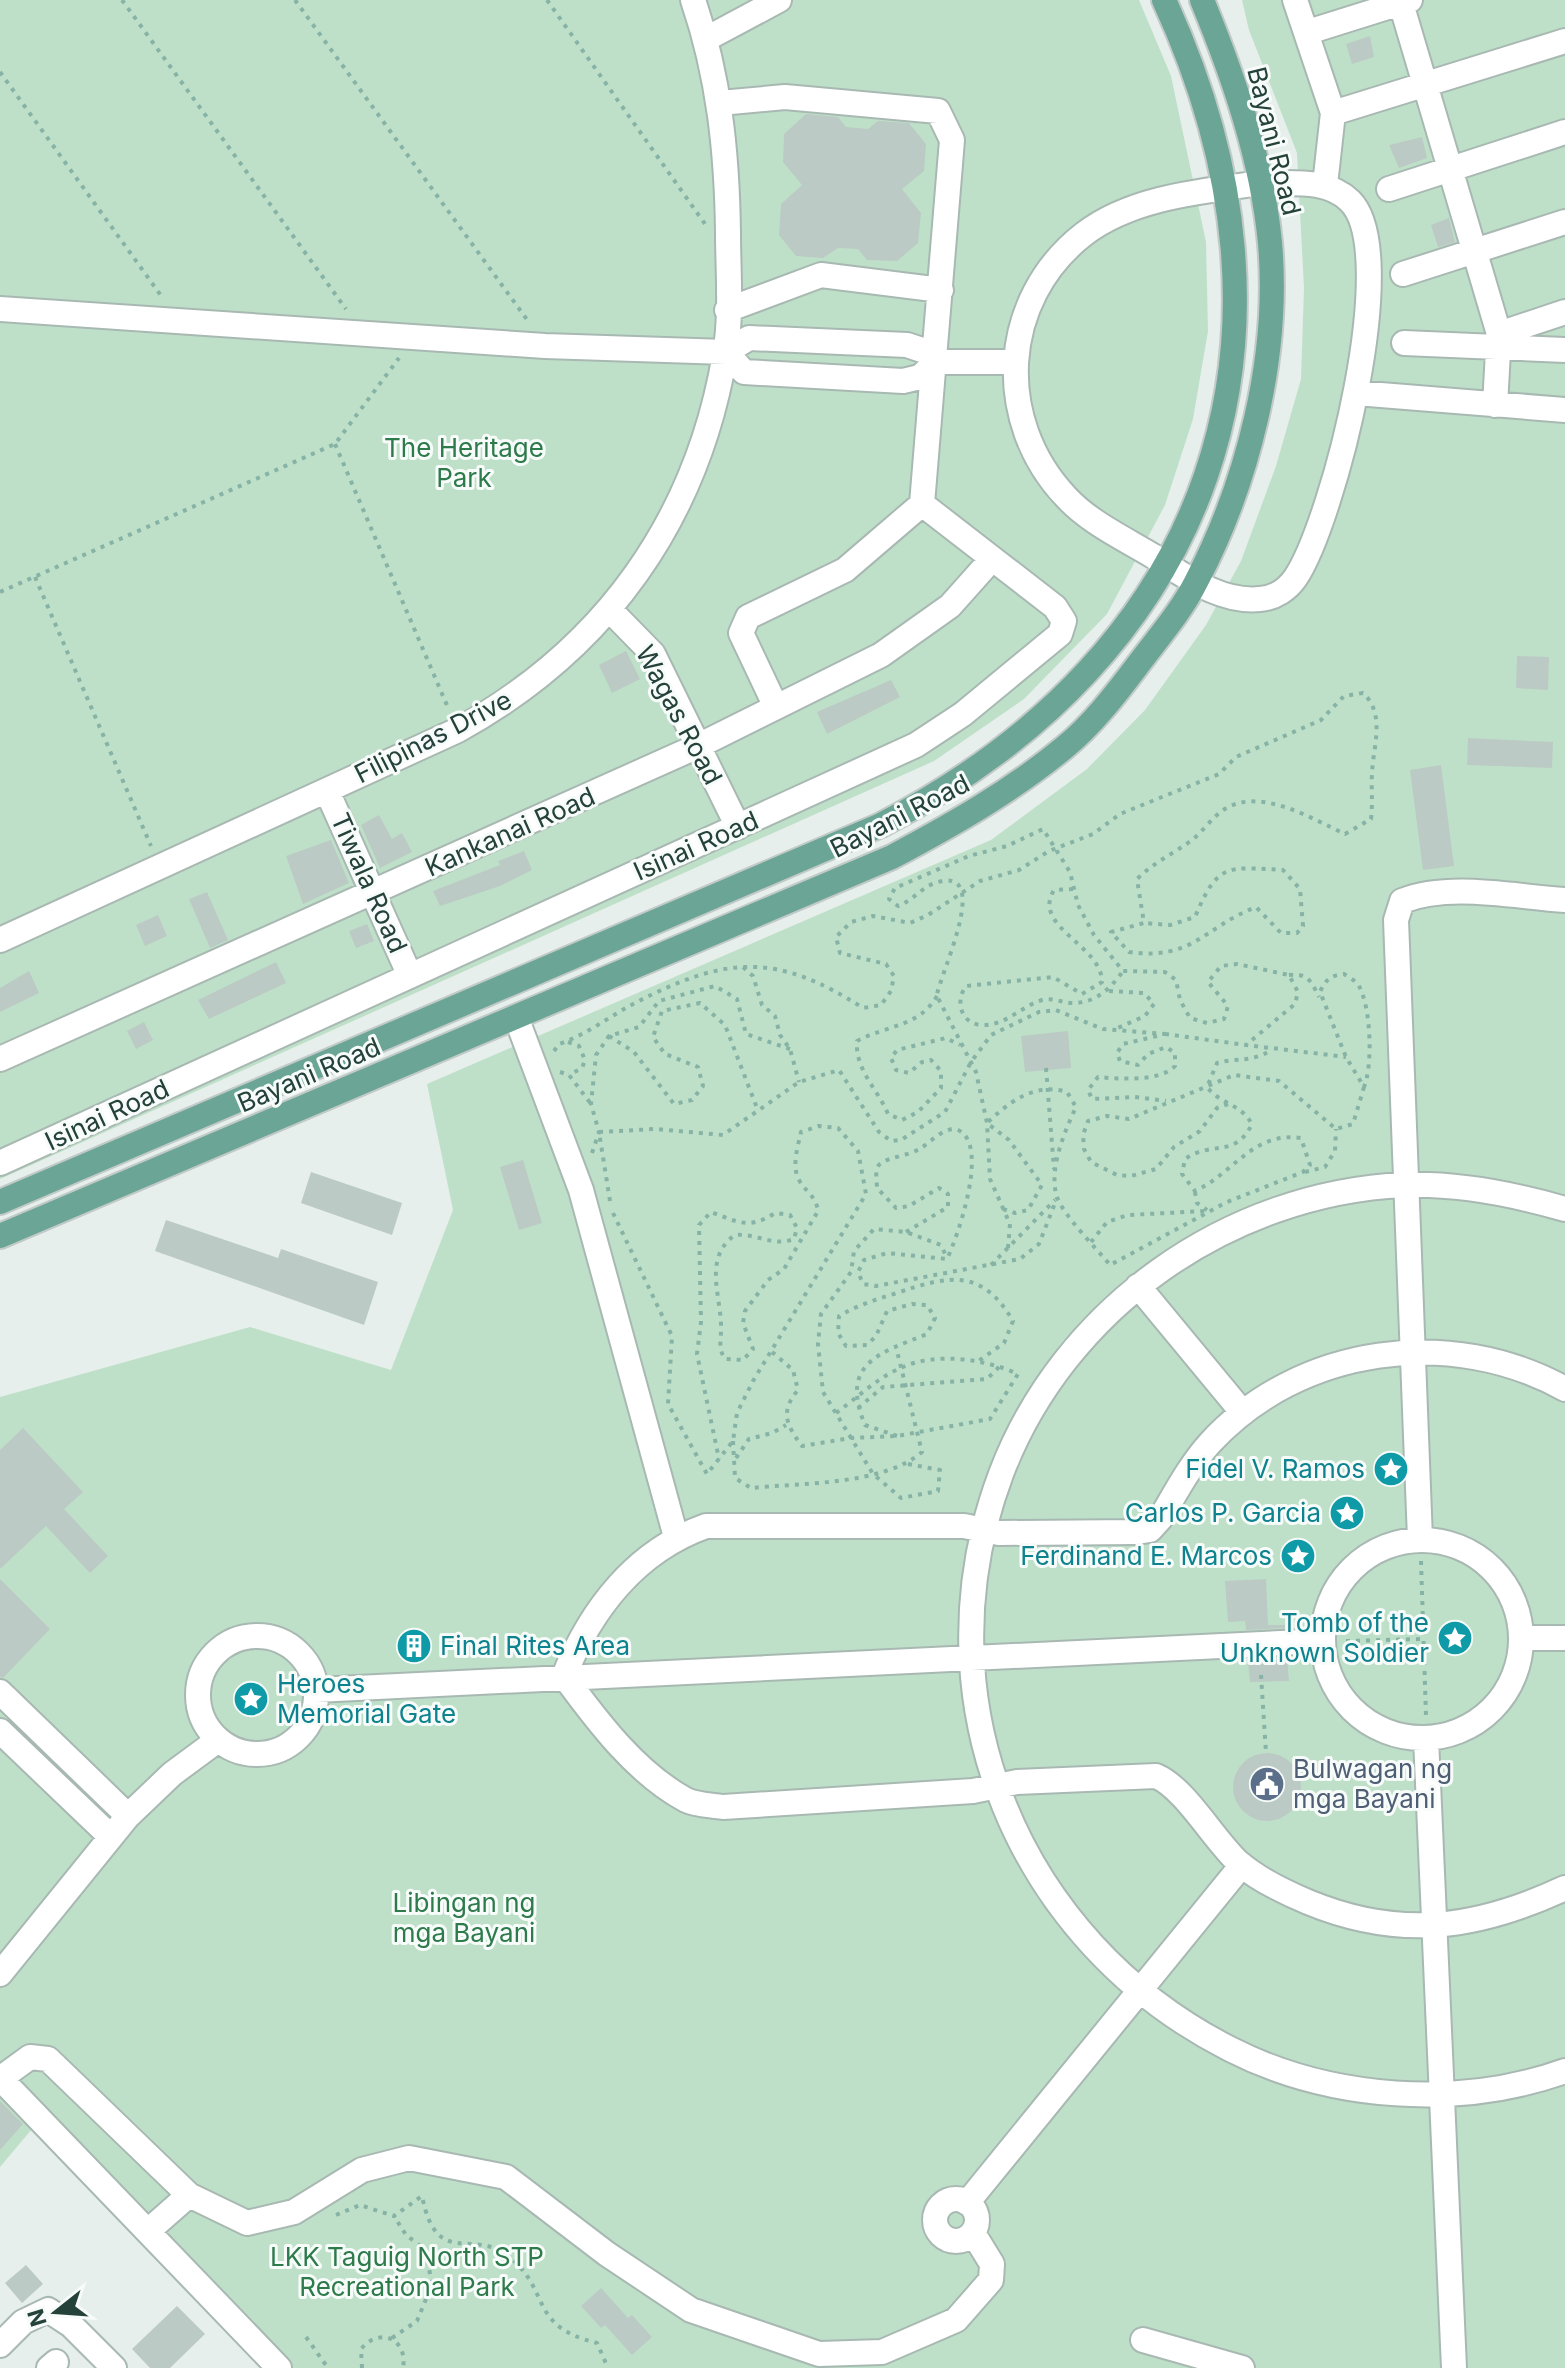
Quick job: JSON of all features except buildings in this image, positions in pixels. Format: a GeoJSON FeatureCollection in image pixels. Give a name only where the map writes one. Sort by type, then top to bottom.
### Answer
{"type":"FeatureCollection","features":[{"type":"Feature","properties":{"kind":"main road","name":"Bayani Road"},"geometry":{"type":"LineString","coordinates":[[0,1202],[796,862],[944,792],[1043,717],[1094,666],[1133,618],[1194,506],[1218,440],[1233,365],[1237,312],[1235,254],[1209,117],[1164,0]]}},
{"type":"Feature","properties":{"kind":"main road","name":"Bayani Road"},"geometry":{"type":"LineString","coordinates":[[0,1236],[892,857],[956,823],[1067,746],[1117,693],[1196,583],[1225,514],[1250,442],[1265,365],[1271,306],[1270,245],[1261,183],[1243,110],[1202,0]]}},
{"type":"Feature","properties":{"kind":"street","name":"Filipinas Drive"},"geometry":{"type":"LineString","coordinates":[[0,940],[458,730],[498,708],[537,679],[574,649],[610,610],[670,522],[701,448],[726,352],[727,177],[720,103],[706,39],[693,0]]}},
{"type":"Feature","properties":{"kind":"street"},"geometry":{"type":"LineString","coordinates":[[706,39],[779,0]]}},
{"type":"Feature","properties":{"kind":"street"},"geometry":{"type":"LineString","coordinates":[[1295,0],[1333,113],[1325,185]]}},
{"type":"Feature","properties":{"kind":"street"},"geometry":{"type":"LineString","coordinates":[[1308,32],[1404,1],[1423,83],[1498,339],[1495,405]]}},
{"type":"Feature","properties":{"kind":"street"},"geometry":{"type":"LineString","coordinates":[[1333,113],[1565,41]]}},
{"type":"Feature","properties":{"kind":"street"},"geometry":{"type":"LineString","coordinates":[[720,103],[785,97],[938,111],[952,140],[922,504],[845,570],[748,617],[742,624],[741,633],[776,707]]}},
{"type":"Feature","properties":{"kind":"street"},"geometry":{"type":"LineString","coordinates":[[1389,189],[1565,132]]}},
{"type":"Feature","properties":{"kind":"street"},"geometry":{"type":"LineString","coordinates":[[1261,183],[1325,185],[1349,199],[1361,216],[1367,236],[1367,303],[1356,393],[1343,455],[1316,533],[1296,577],[1282,592],[1261,599],[1228,596],[1196,583],[1098,524],[1068,499],[1045,472],[1026,438],[1016,402],[1015,362],[1018,336],[1032,294],[1057,259],[1085,233],[1149,204],[1261,183]]}},
{"type":"Feature","properties":{"kind":"street"},"geometry":{"type":"LineString","coordinates":[[1403,274],[1565,222]]}},
{"type":"Feature","properties":{"kind":"street"},"geometry":{"type":"LineString","coordinates":[[727,310],[821,275],[941,290]]}},
{"type":"Feature","properties":{"kind":"street"},"geometry":{"type":"LineString","coordinates":[[0,309],[545,346],[726,352],[749,338],[907,345],[925,351],[936,362]]}},
{"type":"Feature","properties":{"kind":"street"},"geometry":{"type":"LineString","coordinates":[[1498,339],[1565,312]]}},
{"type":"Feature","properties":{"kind":"street"},"geometry":{"type":"LineString","coordinates":[[1404,343],[1498,339],[1565,350]]}},
{"type":"Feature","properties":{"kind":"street"},"geometry":{"type":"LineString","coordinates":[[726,352],[744,372],[903,381],[920,377],[936,362],[1015,362]]}},
{"type":"Feature","properties":{"kind":"street"},"geometry":{"type":"LineString","coordinates":[[1356,393],[1565,410]]}},
{"type":"Feature","properties":{"kind":"street","name":"Isinai Road"},"geometry":{"type":"LineString","coordinates":[[0,1163],[916,745],[963,714],[1060,634],[1064,621],[1055,607],[922,504]]}},
{"type":"Feature","properties":{"kind":"street","name":"Kankanai Road"},"geometry":{"type":"LineString","coordinates":[[0,1059],[698,746],[881,655],[950,606],[991,560]]}},
{"type":"Feature","properties":{"kind":"street","name":"Wagas Road"},"geometry":{"type":"LineString","coordinates":[[610,610],[653,654],[738,827]]}},
{"type":"Feature","properties":{"kind":"street","name":"Tiwala Road"},"geometry":{"type":"LineString","coordinates":[[327,791],[410,976]]}},
{"type":"Feature","properties":{"kind":"street"},"geometry":{"type":"LineString","coordinates":[[1420,1539],[1396,920],[1402,901],[1420,894],[1469,893],[1565,900]]}},
{"type":"Feature","properties":{"kind":"street"},"geometry":{"type":"LineString","coordinates":[[516,1017],[581,1190],[676,1537]]}},
{"type":"Feature","properties":{"kind":"street"},"geometry":{"type":"LineString","coordinates":[[1565,1209],[1522,1196],[1464,1187],[1405,1185],[1348,1191],[1291,1204],[1237,1225],[1185,1252],[1138,1286],[1095,1326],[1058,1371],[1026,1420],[1008,1460],[984,1529],[973,1593],[972,1658],[979,1722],[995,1785],[1020,1844],[1053,1899],[1093,1949],[1140,1993],[1193,2030],[1263,2064],[1313,2080],[1377,2092],[1441,2094],[1501,2088],[1565,2071]]}},
{"type":"Feature","properties":{"kind":"street"},"geometry":{"type":"LineString","coordinates":[[1138,1286],[1243,1413]]}},
{"type":"Feature","properties":{"kind":"street"},"geometry":{"type":"LineString","coordinates":[[564,1676],[580,1635],[610,1595],[643,1560],[676,1537],[706,1526],[964,1526],[999,1533],[1150,1530],[1210,1443],[1243,1413],[1283,1388],[1327,1368],[1369,1356],[1412,1351],[1461,1353],[1507,1363],[1565,1389]]}},
{"type":"Feature","properties":{"kind":"street"},"geometry":{"type":"LineString","coordinates":[[1420,1539],[1458,1546],[1491,1567],[1514,1600],[1522,1638],[1515,1676],[1494,1708],[1463,1729],[1426,1738],[1388,1732],[1355,1711],[1332,1679],[1323,1641],[1330,1603],[1350,1570],[1382,1548],[1420,1539]]}},
{"type":"Feature","properties":{"kind":"street"},"geometry":{"type":"LineString","coordinates":[[263,1636],[289,1645],[307,1664],[316,1690],[307,1727],[289,1745],[253,1754],[241,1752],[218,1740],[209,1730],[198,1705],[200,1678],[214,1654],[236,1639],[263,1636]]}},
{"type":"Feature","properties":{"kind":"street"},"geometry":{"type":"LineString","coordinates":[[1522,1638],[1565,1638]]}},
{"type":"Feature","properties":{"kind":"street"},"geometry":{"type":"LineString","coordinates":[[316,1690],[1323,1641]]}},
{"type":"Feature","properties":{"kind":"street"},"geometry":{"type":"LineString","coordinates":[[564,1676],[626,1751],[658,1781],[689,1802],[723,1807],[973,1791],[995,1785],[1156,1776],[1175,1787],[1211,1835],[1242,1865],[1281,1891],[1333,1913],[1376,1924],[1432,1927],[1479,1920],[1521,1908],[1565,1888]]}},
{"type":"Feature","properties":{"kind":"street"},"geometry":{"type":"LineString","coordinates":[[0,1692],[128,1816]]}},
{"type":"Feature","properties":{"kind":"street"},"geometry":{"type":"LineString","coordinates":[[0,1731],[110,1836]]}},
{"type":"Feature","properties":{"kind":"street"},"geometry":{"type":"LineString","coordinates":[[1426,1738],[1454,2368]]}},
{"type":"Feature","properties":{"kind":"street"},"geometry":{"type":"LineString","coordinates":[[0,1974],[128,1816],[172,1774],[218,1740]]}},
{"type":"Feature","properties":{"kind":"street"},"geometry":{"type":"LineString","coordinates":[[967,2203],[1242,1865]]}},
{"type":"Feature","properties":{"kind":"street"},"geometry":{"type":"LineString","coordinates":[[279,2368],[0,2078],[30,2057],[40,2055],[48,2059],[189,2195],[247,2223],[294,2212],[362,2170],[409,2158],[506,2177],[607,2254],[691,2310],[819,2354],[882,2352],[956,2320],[991,2280],[992,2264],[973,2233],[976,2213],[967,2203],[948,2201],[937,2210],[935,2224],[942,2236],[955,2241],[973,2233]]}},
{"type":"Feature","properties":{"kind":"street"},"geometry":{"type":"LineString","coordinates":[[148,2231],[189,2195]]}},
{"type":"Feature","properties":{"kind":"street"},"geometry":{"type":"LineString","coordinates":[[0,2345],[23,2322],[48,2310],[71,2325],[114,2368]]}},
{"type":"Feature","properties":{"kind":"street"},"geometry":{"type":"LineString","coordinates":[[1143,2340],[1242,2368]]}},
{"type":"Feature","properties":{"kind":"path"},"geometry":{"type":"LineString","coordinates":[[122,0],[364,334]]}},
{"type":"Feature","properties":{"kind":"path"},"geometry":{"type":"LineString","coordinates":[[295,0],[545,346]]}},
{"type":"Feature","properties":{"kind":"path"},"geometry":{"type":"LineString","coordinates":[[547,0],[728,257]]}},
{"type":"Feature","properties":{"kind":"path"},"geometry":{"type":"LineString","coordinates":[[0,72],[180,321]]}},
{"type":"Feature","properties":{"kind":"path"},"geometry":{"type":"LineString","coordinates":[[0,592],[335,444],[391,372],[412,337]]}},
{"type":"Feature","properties":{"kind":"path"},"geometry":{"type":"LineString","coordinates":[[335,444],[458,730]]}},
{"type":"Feature","properties":{"kind":"path"},"geometry":{"type":"LineString","coordinates":[[35,577],[160,867]]}},
{"type":"Feature","properties":{"kind":"path"},"geometry":{"type":"LineString","coordinates":[[733,1441],[707,1474],[668,1404],[672,1336],[611,1208],[599,1132],[591,1104],[569,1075],[582,1068],[584,1053],[579,1046],[566,1042],[638,1002],[723,968],[772,966],[793,971],[830,987],[863,1008],[881,1005],[891,991],[894,976],[886,964],[840,953],[836,937],[851,922],[873,916],[910,923],[928,915],[962,891],[1093,834],[1120,814],[1219,774],[1236,757],[1321,720],[1344,696],[1363,693],[1369,698],[1377,736],[1372,768],[1371,819],[1345,834],[1266,802],[1243,802],[1222,811],[1204,831],[1158,859],[1137,879],[1144,923]]}},
{"type":"Feature","properties":{"kind":"path"},"geometry":{"type":"LineString","coordinates":[[1008,1248],[1010,1224],[990,1179],[987,1123],[971,1062],[937,996],[937,983],[965,910],[962,891],[953,883],[940,882],[898,906],[889,899],[895,888],[969,856],[1007,846],[1043,829],[1070,872],[1073,889],[1094,935],[1123,971],[1165,972],[1176,980],[1180,1000],[1190,1018],[1207,1023],[1224,1019],[1228,1006],[1208,982],[1221,966],[1237,964],[1310,978],[1346,1057],[1364,1087]]}},
{"type":"Feature","properties":{"kind":"path"},"geometry":{"type":"LineString","coordinates":[[1241,868],[1283,870],[1300,889],[1303,926],[1297,933],[1281,933],[1256,907],[1235,916],[1187,949],[1150,955],[1129,952],[1111,932],[1144,923],[1170,925],[1195,917],[1210,883],[1220,873],[1241,868]]}},
{"type":"Feature","properties":{"kind":"path"},"geometry":{"type":"LineString","coordinates":[[1073,889],[1054,890],[1047,901],[1050,916],[1093,959],[1102,972],[1102,982],[1082,994],[1053,977],[1021,983],[977,983],[966,986],[959,994],[960,1008],[968,1021],[983,1026],[997,1023],[1045,999],[1073,1003],[1109,991],[1144,993],[1154,1004],[1145,1016],[1113,1030]]}},
{"type":"Feature","properties":{"kind":"path"},"geometry":{"type":"LineString","coordinates":[[743,967],[753,976],[762,1005],[775,1016],[780,1035],[790,1049],[799,1082]]}},
{"type":"Feature","properties":{"kind":"path"},"geometry":{"type":"LineString","coordinates":[[1109,991],[1123,971]]}},
{"type":"Feature","properties":{"kind":"path"},"geometry":{"type":"LineString","coordinates":[[1322,1002],[1324,982],[1335,975],[1344,974],[1358,984],[1364,1002],[1371,1070],[1353,1124],[1336,1129]]}},
{"type":"Feature","properties":{"kind":"path"},"geometry":{"type":"LineString","coordinates":[[1246,1045],[1295,1004],[1298,992],[1289,975]]}},
{"type":"Feature","properties":{"kind":"path"},"geometry":{"type":"LineString","coordinates":[[591,1104],[596,1055],[609,1036],[639,1027],[659,1001],[715,986],[737,999],[746,1034],[790,1049]]}},
{"type":"Feature","properties":{"kind":"path"},"geometry":{"type":"LineString","coordinates":[[937,996],[927,1013],[857,1041],[856,1056],[861,1071],[875,1084],[888,1114],[902,1120],[918,1112],[941,1088],[941,1071],[931,1060],[922,1062],[909,1073],[896,1070],[891,1058],[897,1050],[946,1038],[962,1047]]}},
{"type":"Feature","properties":{"kind":"path"},"geometry":{"type":"LineString","coordinates":[[609,1036],[634,1052],[674,1104],[692,1100],[703,1086],[698,1067],[665,1054],[653,1037],[662,1011],[700,1003],[725,1025],[757,1108]]}},
{"type":"Feature","properties":{"kind":"path"},"geometry":{"type":"LineString","coordinates":[[599,1132],[655,1129],[723,1135],[757,1108],[799,1082],[839,1070],[879,1132],[891,1141],[901,1140],[945,1112],[971,1062],[991,1035],[1039,1012],[1056,1010],[1113,1030],[1346,1057]]}},
{"type":"Feature","properties":{"kind":"path"},"geometry":{"type":"LineString","coordinates":[[1165,1034],[1134,1039],[1123,1044],[1117,1053],[1120,1061],[1138,1065],[1148,1054],[1166,1047],[1175,1053],[1175,1066],[1168,1074],[1122,1079],[1098,1077],[1088,1090],[1092,1099],[1135,1097],[1168,1102]]}},
{"type":"Feature","properties":{"kind":"path"},"geometry":{"type":"LineString","coordinates":[[1207,1087],[1217,1063],[1233,1059],[1255,1061],[1273,1048]]}},
{"type":"Feature","properties":{"kind":"path"},"geometry":{"type":"LineString","coordinates":[[947,1259],[887,1253],[864,1260],[858,1272],[863,1284],[876,1286],[1020,1259],[1039,1244],[1057,1198],[1046,1068]]}},
{"type":"Feature","properties":{"kind":"path"},"geometry":{"type":"LineString","coordinates":[[1228,1104],[1217,1108],[1200,1131],[1174,1147],[1156,1169],[1131,1176],[1117,1175],[1091,1162],[1084,1149],[1083,1135],[1088,1121],[1107,1116],[1129,1119],[1234,1075],[1279,1081],[1336,1129]]}},
{"type":"Feature","properties":{"kind":"path"},"geometry":{"type":"LineString","coordinates":[[1207,1087],[1228,1104],[1244,1111],[1252,1124],[1236,1146],[1198,1150],[1185,1159],[1182,1174],[1195,1191],[1197,1203],[1208,1211]]}},
{"type":"Feature","properties":{"kind":"path"},"geometry":{"type":"LineString","coordinates":[[987,1123],[1011,1101],[1048,1089],[1067,1092],[1076,1107],[1066,1128],[1055,1175]]}},
{"type":"Feature","properties":{"kind":"path"},"geometry":{"type":"LineString","coordinates":[[987,1123],[1009,1140],[1042,1185],[1028,1210],[1015,1213],[1003,1209]]}},
{"type":"Feature","properties":{"kind":"path"},"geometry":{"type":"LineString","coordinates":[[719,1459],[697,1354],[701,1322],[699,1225],[711,1212],[750,1224],[759,1224],[775,1213],[790,1215],[797,1228],[794,1239],[781,1244],[748,1234],[735,1235],[719,1254],[714,1289],[722,1327],[719,1350],[725,1359],[743,1360],[753,1349],[743,1323],[745,1311],[768,1280],[784,1269],[818,1211],[817,1200],[798,1178],[795,1157],[801,1132],[819,1126],[838,1128],[858,1151],[866,1194],[737,1413],[733,1441],[735,1478],[751,1488],[873,1474],[908,1464],[922,1452],[896,1346]]}},
{"type":"Feature","properties":{"kind":"path"},"geometry":{"type":"LineString","coordinates":[[906,1232],[948,1207],[948,1194],[939,1188],[909,1206],[896,1208],[877,1188],[877,1169],[880,1164],[906,1157],[947,1130],[957,1129],[965,1136],[975,1173],[958,1236],[947,1259]]}},
{"type":"Feature","properties":{"kind":"path"},"geometry":{"type":"LineString","coordinates":[[1057,1198],[1110,1265],[1252,1189],[1325,1167],[1335,1151],[1336,1129]]}},
{"type":"Feature","properties":{"kind":"path"},"geometry":{"type":"LineString","coordinates":[[581,1190],[599,1132]]}},
{"type":"Feature","properties":{"kind":"path"},"geometry":{"type":"LineString","coordinates":[[1195,1191],[1218,1181],[1230,1166],[1260,1143],[1283,1136],[1301,1138],[1310,1165],[1303,1172]]}},
{"type":"Feature","properties":{"kind":"path"},"geometry":{"type":"LineString","coordinates":[[989,1266],[1057,1198]]}},
{"type":"Feature","properties":{"kind":"path"},"geometry":{"type":"LineString","coordinates":[[1091,1242],[1107,1222],[1128,1215],[1208,1211]]}},
{"type":"Feature","properties":{"kind":"path"},"geometry":{"type":"LineString","coordinates":[[908,1464],[940,1470],[938,1491],[901,1498],[873,1474],[823,1392],[818,1344],[821,1314],[851,1272],[854,1251],[874,1229],[906,1232],[941,1245],[947,1259]]}},
{"type":"Feature","properties":{"kind":"path"},"geometry":{"type":"LineString","coordinates":[[897,1436],[865,1425],[858,1408],[859,1376],[874,1355],[927,1334],[935,1318],[927,1305],[912,1304],[887,1311],[876,1336],[867,1345],[846,1346],[838,1333],[839,1316],[856,1306],[927,1283],[963,1279],[984,1286],[1000,1299],[1013,1321],[1004,1343],[977,1362]]}},
{"type":"Feature","properties":{"kind":"path"},"geometry":{"type":"LineString","coordinates":[[772,1352],[793,1370],[798,1390],[787,1403],[786,1425],[802,1446],[851,1438],[897,1436],[990,1419],[1018,1374],[1000,1366],[937,1358],[903,1367],[836,1413]]}},
{"type":"Feature","properties":{"kind":"path"},"geometry":{"type":"LineString","coordinates":[[858,1408],[883,1387],[987,1379],[1000,1366]]}},
{"type":"Feature","properties":{"kind":"path"},"geometry":{"type":"LineString","coordinates":[[736,1458],[749,1439],[772,1433],[786,1425]]}},
{"type":"Feature","properties":{"kind":"path"},"geometry":{"type":"LineString","coordinates":[[1420,1539],[1426,1738]]}},
{"type":"Feature","properties":{"kind":"path"},"geometry":{"type":"LineString","coordinates":[[1323,1641],[1423,1639]]}},
{"type":"Feature","properties":{"kind":"path"},"geometry":{"type":"LineString","coordinates":[[1261,1675],[1266,1753]]}},
{"type":"Feature","properties":{"kind":"path"},"geometry":{"type":"LineString","coordinates":[[394,2216],[422,2196],[427,2223],[448,2242],[487,2247],[507,2255],[531,2283],[551,2322],[572,2337],[597,2343],[608,2368]]}},
{"type":"Feature","properties":{"kind":"path"},"geometry":{"type":"LineString","coordinates":[[331,2217],[360,2205],[394,2216],[406,2235],[423,2248],[429,2264],[431,2287],[417,2321],[392,2338]]}},
{"type":"Feature","properties":{"kind":"path"},"geometry":{"type":"LineString","coordinates":[[362,2368],[361,2349],[369,2339],[380,2335],[392,2338],[401,2346],[405,2357],[403,2368]]}},
{"type":"Feature","properties":{"kind":"path"},"geometry":{"type":"LineString","coordinates":[[306,2337],[328,2368]]}},
{"type":"Feature","properties":{"kind":"green space","name":"The Heritage Park"},"geometry":{"type":"Polygon","coordinates":[[[0,0],[1139,0],[1171,76],[1206,242],[1208,331],[1193,419],[1165,505],[1107,614],[1024,699],[934,761],[0,1179],[0,0]]]}},
{"type":"Feature","properties":{"kind":"green space","name":"Libingan ng mga Bayani"},"geometry":{"type":"Polygon","coordinates":[[[1242,0],[1565,0],[1565,2368],[273,2368],[37,2123],[0,2167],[0,1397],[250,1327],[391,1370],[453,1210],[427,1084],[991,840],[1087,769],[1145,710],[1206,625],[1241,561],[1276,466],[1301,379],[1304,288],[1297,153],[1249,30],[1242,0]]]}},
{"type":"Feature","properties":{"kind":"place","name":"Fidel V. Ramos"},"geometry":{"type":"Point","coordinates":[1391,1469]}},
{"type":"Feature","properties":{"kind":"place","name":"Carlos P. Garcia"},"geometry":{"type":"Point","coordinates":[1347,1513]}},
{"type":"Feature","properties":{"kind":"place","name":"Ferdinand E. Marcos"},"geometry":{"type":"Point","coordinates":[1298,1556]}},
{"type":"Feature","properties":{"kind":"place","name":"Tomb of the Unknown Soldier"},"geometry":{"type":"Point","coordinates":[1455,1638]}},
{"type":"Feature","properties":{"kind":"place","name":"Final Rites Area"},"geometry":{"type":"Point","coordinates":[414,1646]}},
{"type":"Feature","properties":{"kind":"place","name":"Heroes Memorial Gate"},"geometry":{"type":"Point","coordinates":[251,1699]}},
{"type":"Feature","properties":{"kind":"place","name":"Bulwagan ng mga Bayani"},"geometry":{"type":"Point","coordinates":[1267,1784]}},
{"type":"Feature","properties":{"kind":"park label","name":"LKK Taguig North STP Recreational Park"},"geometry":{"type":"Point","coordinates":[407,2272]}}]}
